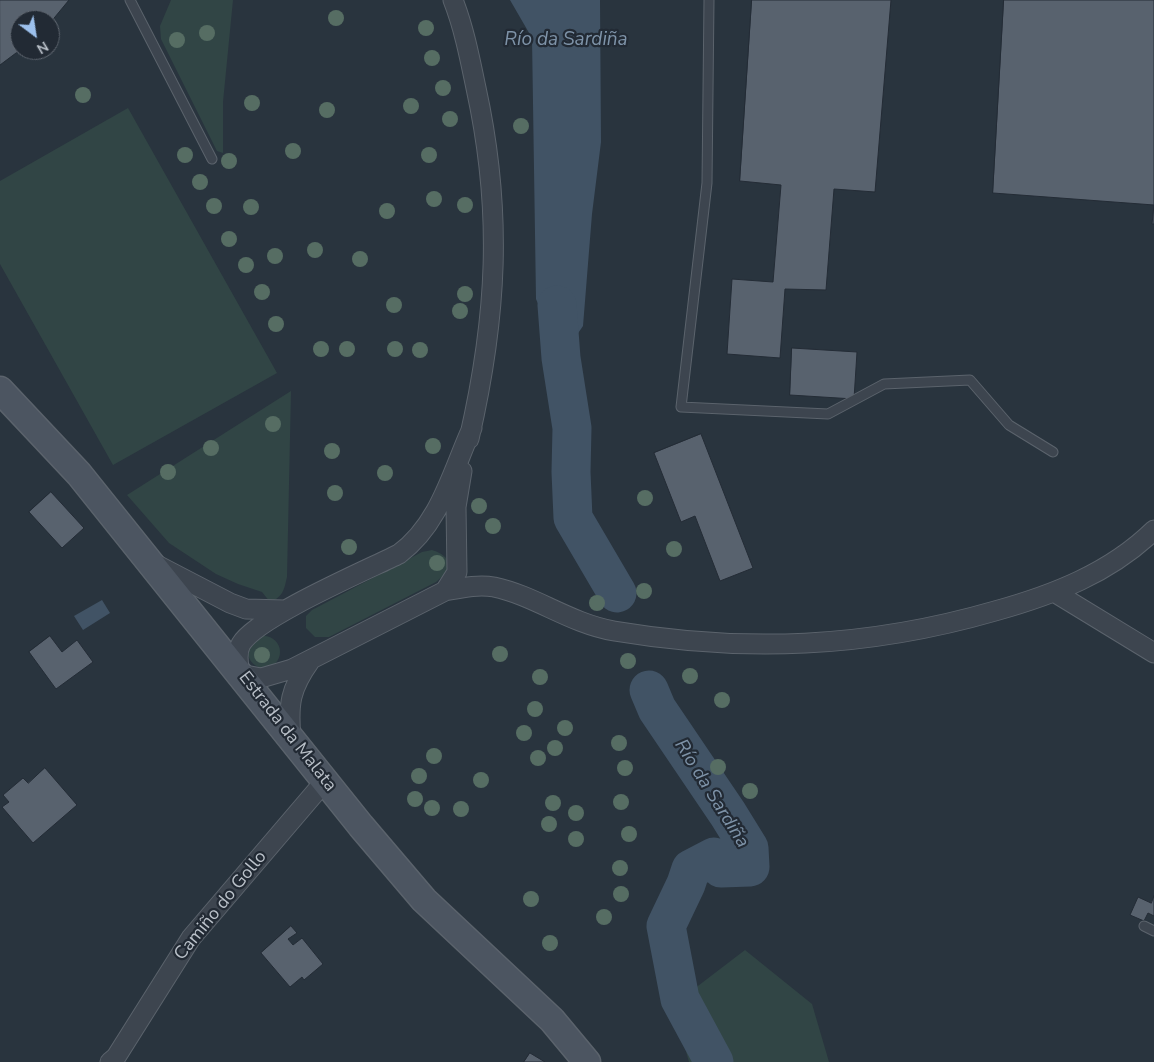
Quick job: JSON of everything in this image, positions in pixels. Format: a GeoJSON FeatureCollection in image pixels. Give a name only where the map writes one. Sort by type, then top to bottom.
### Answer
{"type":"FeatureCollection","features":[{"type":"Feature","properties":{"kind":"street"},"geometry":{"type":"LineString","coordinates":[[445,591],[457,572],[456,507],[490,325],[495,258],[494,209],[484,123],[467,45],[453,0]]}},
{"type":"Feature","properties":{"kind":"street","name":"Estrada da Malata"},"geometry":{"type":"LineString","coordinates":[[0,390],[79,474],[325,781],[424,900],[552,1020],[587,1062]]}},
{"type":"Feature","properties":{"kind":"street"},"geometry":{"type":"LineString","coordinates":[[472,428],[434,514],[412,544],[399,554],[286,610],[258,627],[242,643],[238,660],[240,674],[261,678],[283,673],[445,591],[465,587],[492,587],[528,598],[560,614],[596,627],[704,643],[816,644],[895,635],[980,616],[1054,592],[1085,579],[1112,564],[1137,546],[1154,530]]}},
{"type":"Feature","properties":{"kind":"street"},"geometry":{"type":"LineString","coordinates":[[148,560],[230,604],[246,609],[286,610]]}},
{"type":"Feature","properties":{"kind":"street"},"geometry":{"type":"LineString","coordinates":[[1054,592],[1154,653]]}},
{"type":"Feature","properties":{"kind":"street"},"geometry":{"type":"LineString","coordinates":[[291,738],[289,709],[293,692],[310,661]]}},
{"type":"Feature","properties":{"kind":"street","name":"Camiño do Gollo"},"geometry":{"type":"LineString","coordinates":[[110,1062],[116,1057],[191,938],[325,781]]}},
{"type":"Feature","properties":{"kind":"lane"},"geometry":{"type":"LineString","coordinates":[[130,0],[212,159]]}},
{"type":"Feature","properties":{"kind":"lane"},"geometry":{"type":"LineString","coordinates":[[709,0],[707,183],[681,407],[828,414],[884,384],[970,380],[1009,425],[1053,452]]}},
{"type":"Feature","properties":{"kind":"lane"},"geometry":{"type":"LineString","coordinates":[[1144,926],[1154,931]]}},
{"type":"Feature","properties":{"kind":"green space"},"geometry":{"type":"Polygon","coordinates":[[[171,0],[233,0],[223,102],[223,153],[217,151],[161,39],[160,26],[171,0]]]}},
{"type":"Feature","properties":{"kind":"green space"},"geometry":{"type":"Polygon","coordinates":[[[128,108],[277,373],[113,465],[0,264],[0,181],[128,108]]]}},
{"type":"Feature","properties":{"kind":"green space"},"geometry":{"type":"Polygon","coordinates":[[[291,391],[287,577],[285,586],[278,598],[270,602],[262,592],[216,574],[169,543],[127,495],[291,391]]]}},
{"type":"Feature","properties":{"kind":"green space"},"geometry":{"type":"Polygon","coordinates":[[[432,550],[444,556],[448,563],[446,572],[436,582],[329,637],[315,637],[306,628],[306,616],[312,610],[422,552],[432,550]]]}},
{"type":"Feature","properties":{"kind":"green space"},"geometry":{"type":"Polygon","coordinates":[[[264,636],[270,637],[275,641],[279,646],[279,658],[275,663],[270,667],[264,668],[258,667],[253,663],[249,658],[248,652],[249,646],[253,641],[258,637],[264,636]]]}},
{"type":"Feature","properties":{"kind":"green space"},"geometry":{"type":"Polygon","coordinates":[[[745,950],[812,1004],[829,1062],[689,1062],[673,1005],[745,950]]]}},
{"type":"Feature","properties":{"kind":"water","name":"Río da Sardiña"},"geometry":{"type":"Polygon","coordinates":[[[510,0],[600,0],[601,142],[592,214],[583,326],[561,358],[536,299],[532,38],[510,0]]]}},
{"type":"Feature","properties":{"kind":"water"},"geometry":{"type":"Polygon","coordinates":[[[102,600],[110,613],[83,630],[74,616],[102,600]]]}},
{"type":"Feature","properties":{"kind":"building"},"geometry":{"type":"Polygon","coordinates":[[[0,0],[69,0],[60,11],[10,10],[10,58],[0,65],[0,0]]]}},
{"type":"Feature","properties":{"kind":"building"},"geometry":{"type":"Polygon","coordinates":[[[752,0],[891,0],[875,192],[834,189],[826,290],[785,289],[780,358],[727,354],[732,279],[773,282],[781,185],[740,181],[752,0]]]}},
{"type":"Feature","properties":{"kind":"building"},"geometry":{"type":"Polygon","coordinates":[[[1004,0],[1154,0],[1154,205],[993,193],[1004,0]]]}},
{"type":"Feature","properties":{"kind":"building"},"geometry":{"type":"Polygon","coordinates":[[[1154,205],[1154,224],[1152,224],[1154,205]]]}},
{"type":"Feature","properties":{"kind":"building"},"geometry":{"type":"Polygon","coordinates":[[[792,348],[857,352],[854,399],[790,395],[792,348]]]}},
{"type":"Feature","properties":{"kind":"building"},"geometry":{"type":"Polygon","coordinates":[[[701,434],[753,568],[720,581],[695,516],[681,522],[654,453],[701,434]]]}},
{"type":"Feature","properties":{"kind":"building"},"geometry":{"type":"Polygon","coordinates":[[[51,492],[84,528],[62,548],[29,512],[51,492]]]}},
{"type":"Feature","properties":{"kind":"building"},"geometry":{"type":"Polygon","coordinates":[[[50,636],[62,652],[77,640],[93,662],[56,689],[29,652],[50,636]]]}},
{"type":"Feature","properties":{"kind":"building"},"geometry":{"type":"Polygon","coordinates":[[[45,768],[77,805],[33,843],[2,807],[9,802],[3,795],[23,778],[28,783],[45,768]]]}},
{"type":"Feature","properties":{"kind":"building"},"geometry":{"type":"Polygon","coordinates":[[[1154,896],[1154,916],[1148,913],[1144,921],[1130,915],[1138,897],[1151,903],[1154,896]]]}},
{"type":"Feature","properties":{"kind":"building"},"geometry":{"type":"Polygon","coordinates":[[[291,926],[297,933],[288,939],[293,945],[302,938],[323,964],[304,980],[302,977],[290,987],[261,953],[291,926]]]}},
{"type":"Feature","properties":{"kind":"building"},"geometry":{"type":"Polygon","coordinates":[[[530,1053],[545,1062],[524,1062],[530,1053]]]}},
{"type":"Feature","properties":{"kind":"waterway","name":"Río da Sardiña"},"geometry":{"type":"LineString","coordinates":[[557,305],[561,358],[572,428],[573,518],[617,593]]}},
{"type":"Feature","properties":{"kind":"waterway","name":"Río da Sardiña"},"geometry":{"type":"LineString","coordinates":[[649,690],[657,709],[749,848],[750,867],[721,868],[714,857],[691,869],[666,926],[680,999],[714,1062]]}}]}
